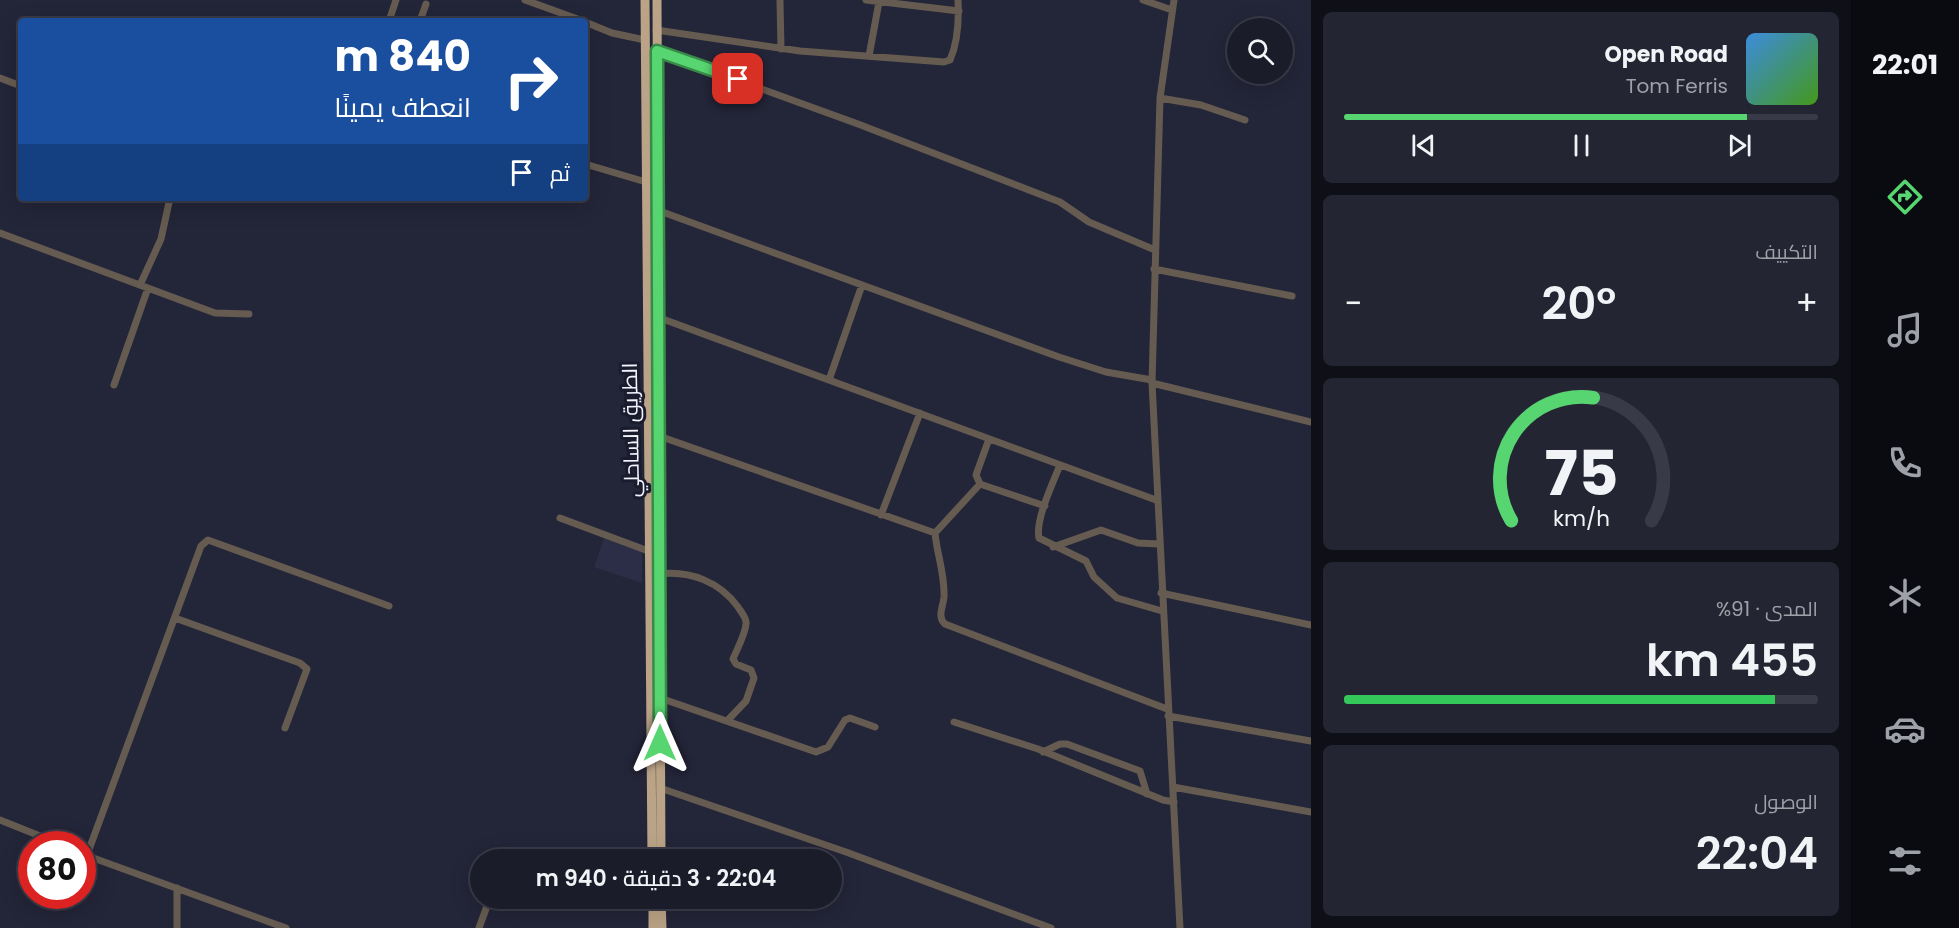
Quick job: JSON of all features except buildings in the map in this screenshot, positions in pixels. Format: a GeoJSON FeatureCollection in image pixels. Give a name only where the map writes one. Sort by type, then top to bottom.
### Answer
{"type":"FeatureCollection","features":[{"type":"Feature","properties":{"kind":"highway","name":"الطريق الساحلي"},"geometry":{"type":"LineString","coordinates":[[645,0],[652,849]]}},
{"type":"Feature","properties":{"kind":"highway","name":"الطريق الساحلي"},"geometry":{"type":"LineString","coordinates":[[657,0],[661,849]]}},
{"type":"Feature","properties":{"kind":"highway"},"geometry":{"type":"LineString","coordinates":[[652,909],[653,928]]}},
{"type":"Feature","properties":{"kind":"highway"},"geometry":{"type":"LineString","coordinates":[[661,909],[662,928]]}},
{"type":"Feature","properties":{"kind":"street"},"geometry":{"type":"LineString","coordinates":[[390,18],[395,0]]}},
{"type":"Feature","properties":{"kind":"street"},"geometry":{"type":"LineString","coordinates":[[525,0],[576,18]]}},
{"type":"Feature","properties":{"kind":"street"},"geometry":{"type":"LineString","coordinates":[[780,0],[781,49]]}},
{"type":"Feature","properties":{"kind":"street"},"geometry":{"type":"LineString","coordinates":[[866,0],[958,11]]}},
{"type":"Feature","properties":{"kind":"street"},"geometry":{"type":"LineString","coordinates":[[656,30],[781,49],[944,62],[950,60],[958,0]]}},
{"type":"Feature","properties":{"kind":"street"},"geometry":{"type":"LineString","coordinates":[[1143,0],[1172,10]]}},
{"type":"Feature","properties":{"kind":"street"},"geometry":{"type":"LineString","coordinates":[[1174,0],[1160,98],[1152,381],[1156,500],[1180,928]]}},
{"type":"Feature","properties":{"kind":"street"},"geometry":{"type":"LineString","coordinates":[[869,57],[879,2]]}},
{"type":"Feature","properties":{"kind":"street"},"geometry":{"type":"LineString","coordinates":[[421,18],[426,4]]}},
{"type":"Feature","properties":{"kind":"street"},"geometry":{"type":"LineString","coordinates":[[588,23],[612,33],[645,40]]}},
{"type":"Feature","properties":{"kind":"street"},"geometry":{"type":"LineString","coordinates":[[657,51],[858,124],[1060,202],[1089,222],[1155,250]]}},
{"type":"Feature","properties":{"kind":"street"},"geometry":{"type":"LineString","coordinates":[[0,78],[18,85]]}},
{"type":"Feature","properties":{"kind":"street"},"geometry":{"type":"LineString","coordinates":[[1160,98],[1201,105],[1245,120]]}},
{"type":"Feature","properties":{"kind":"street"},"geometry":{"type":"LineString","coordinates":[[588,165],[646,182]]}},
{"type":"Feature","properties":{"kind":"street"},"geometry":{"type":"LineString","coordinates":[[140,285],[161,239],[170,201]]}},
{"type":"Feature","properties":{"kind":"street"},"geometry":{"type":"LineString","coordinates":[[657,210],[1059,357],[1106,372],[1152,381],[1311,422]]}},
{"type":"Feature","properties":{"kind":"street"},"geometry":{"type":"LineString","coordinates":[[0,233],[215,313],[249,314]]}},
{"type":"Feature","properties":{"kind":"street"},"geometry":{"type":"LineString","coordinates":[[1154,269],[1292,296]]}},
{"type":"Feature","properties":{"kind":"street"},"geometry":{"type":"LineString","coordinates":[[829,380],[862,285]]}},
{"type":"Feature","properties":{"kind":"street"},"geometry":{"type":"LineString","coordinates":[[114,385],[148,288]]}},
{"type":"Feature","properties":{"kind":"street"},"geometry":{"type":"LineString","coordinates":[[660,318],[1156,500]]}},
{"type":"Feature","properties":{"kind":"street"},"geometry":{"type":"LineString","coordinates":[[881,515],[920,413]]}},
{"type":"Feature","properties":{"kind":"street"},"geometry":{"type":"LineString","coordinates":[[659,436],[935,533]]}},
{"type":"Feature","properties":{"kind":"street"},"geometry":{"type":"LineString","coordinates":[[989,439],[976,476],[980,484],[1045,506]]}},
{"type":"Feature","properties":{"kind":"street"},"geometry":{"type":"LineString","coordinates":[[1060,465],[1038,532],[1043,542],[1086,561],[1094,577],[1117,598],[1162,611]]}},
{"type":"Feature","properties":{"kind":"street"},"geometry":{"type":"LineString","coordinates":[[935,533],[980,484]]}},
{"type":"Feature","properties":{"kind":"street"},"geometry":{"type":"LineString","coordinates":[[560,518],[651,552]]}},
{"type":"Feature","properties":{"kind":"street"},"geometry":{"type":"LineString","coordinates":[[1053,547],[1101,530],[1138,543],[1159,544]]}},
{"type":"Feature","properties":{"kind":"street"},"geometry":{"type":"LineString","coordinates":[[935,533],[943,579],[940,617],[945,624],[1168,713],[1311,741]]}},
{"type":"Feature","properties":{"kind":"street"},"geometry":{"type":"LineString","coordinates":[[94,831],[201,546],[208,540],[389,606]]}},
{"type":"Feature","properties":{"kind":"street"},"geometry":{"type":"LineString","coordinates":[[659,574],[676,572],[718,586],[729,595],[745,618],[746,625],[733,659],[735,664],[751,670],[754,678],[746,700],[728,721]]}},
{"type":"Feature","properties":{"kind":"street"},"geometry":{"type":"LineString","coordinates":[[1161,593],[1311,625]]}},
{"type":"Feature","properties":{"kind":"street"},"geometry":{"type":"LineString","coordinates":[[175,618],[300,663],[307,669],[285,728]]}},
{"type":"Feature","properties":{"kind":"street"},"geometry":{"type":"LineString","coordinates":[[660,698],[816,752],[828,747],[845,720],[850,718],[875,727]]}},
{"type":"Feature","properties":{"kind":"street"},"geometry":{"type":"LineString","coordinates":[[954,722],[1043,752],[1147,794],[1174,802]]}},
{"type":"Feature","properties":{"kind":"street"},"geometry":{"type":"LineString","coordinates":[[1043,752],[1060,744],[1067,744],[1132,766],[1144,777],[1147,794]]}},
{"type":"Feature","properties":{"kind":"street"},"geometry":{"type":"LineString","coordinates":[[660,788],[836,849],[1051,928]]}},
{"type":"Feature","properties":{"kind":"street"},"geometry":{"type":"LineString","coordinates":[[1173,788],[1311,812]]}},
{"type":"Feature","properties":{"kind":"street"},"geometry":{"type":"LineString","coordinates":[[0,820],[28,831]]}},
{"type":"Feature","properties":{"kind":"street"},"geometry":{"type":"LineString","coordinates":[[96,858],[286,928]]}},
{"type":"Feature","properties":{"kind":"street"},"geometry":{"type":"LineString","coordinates":[[177,888],[177,928]]}},
{"type":"Feature","properties":{"kind":"street"},"geometry":{"type":"LineString","coordinates":[[479,928],[486,909]]}},
{"type":"Feature","properties":{"kind":"shaded area"},"geometry":{"type":"Polygon","coordinates":[[[604,538],[642,550],[642,583],[594,567],[604,538]]]}},
{"type":"Feature","properties":{"kind":"route"},"geometry":{"type":"LineString","coordinates":[[660,743],[660,318],[657,51],[738,79]]}}]}
